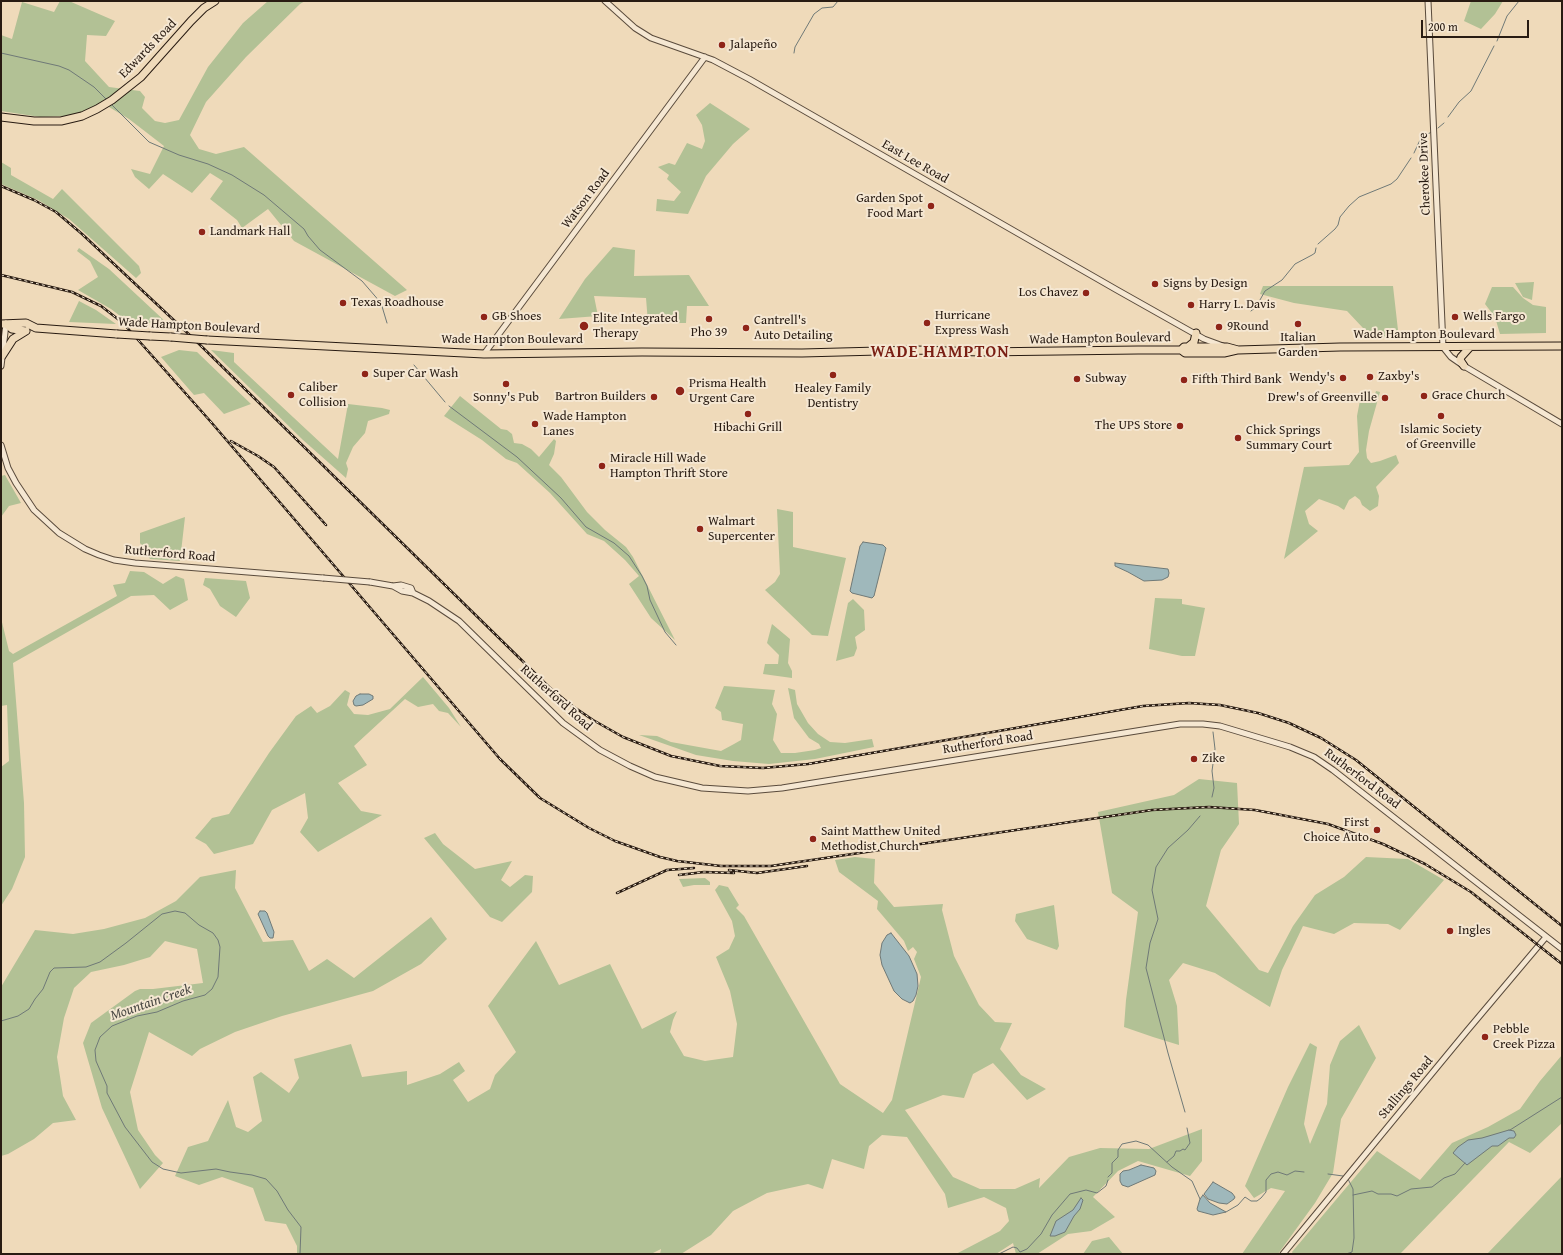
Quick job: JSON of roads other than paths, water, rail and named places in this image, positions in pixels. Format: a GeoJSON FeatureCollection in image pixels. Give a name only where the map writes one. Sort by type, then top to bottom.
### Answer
{"type":"FeatureCollection","features":[{"type":"Feature","properties":{"kind":"main road","name":"Edwards Road"},"geometry":{"type":"LineString","coordinates":[[1,117],[34,122],[61,121],[82,116],[110,102],[142,77],[184,28],[201,11],[215,1]]}},
{"type":"Feature","properties":{"kind":"main road","name":"Wade Hampton Boulevard"},"geometry":{"type":"LineString","coordinates":[[3,324],[14,322],[26,323],[36,328]]}},
{"type":"Feature","properties":{"kind":"main road"},"geometry":{"type":"LineString","coordinates":[[3,324],[12,329],[26,331]]}},
{"type":"Feature","properties":{"kind":"main road","name":"Wade Hampton Boulevard"},"geometry":{"type":"LineString","coordinates":[[26,331],[36,328],[207,340],[484,354],[1184,348],[1227,353],[1238,350],[1340,347],[1562,346]]}},
{"type":"Feature","properties":{"kind":"main road"},"geometry":{"type":"LineString","coordinates":[[2,354],[13,339],[26,331]]}},
{"type":"Feature","properties":{"kind":"main road"},"geometry":{"type":"LineString","coordinates":[[1184,348],[1194,342],[1196,333]]}},
{"type":"Feature","properties":{"kind":"main road","name":"Wade Hampton Boulevard"},"geometry":{"type":"LineString","coordinates":[[1202,350],[1227,347],[1238,350]]}},
{"type":"Feature","properties":{"kind":"main road"},"geometry":{"type":"LineString","coordinates":[[1464,366],[1460,360],[1470,347]]}},
{"type":"Feature","properties":{"kind":"street","name":"East Lee Road"},"geometry":{"type":"LineString","coordinates":[[605,1],[635,28],[651,38],[705,57],[749,79],[1008,228],[1196,333],[1204,339],[1227,347]]}},
{"type":"Feature","properties":{"kind":"street","name":"Cherokee Drive"},"geometry":{"type":"LineString","coordinates":[[1428,1],[1443,347]]}},
{"type":"Feature","properties":{"kind":"street","name":"Watson Road"},"geometry":{"type":"LineString","coordinates":[[484,354],[705,57]]}},
{"type":"Feature","properties":{"kind":"street"},"geometry":{"type":"LineString","coordinates":[[1,366],[3,324]]}},
{"type":"Feature","properties":{"kind":"street"},"geometry":{"type":"LineString","coordinates":[[1196,333],[1201,341],[1202,350]]}},
{"type":"Feature","properties":{"kind":"street"},"geometry":{"type":"LineString","coordinates":[[1443,347],[1451,357],[1464,366],[1562,424]]}},
{"type":"Feature","properties":{"kind":"street","name":"Rutherford Road"},"geometry":{"type":"LineString","coordinates":[[1,445],[8,468],[34,510],[59,533],[85,549],[114,560],[135,564],[370,582],[393,586],[402,591],[413,593],[440,607],[459,621],[551,712],[584,739],[604,753],[640,771],[670,781],[702,788],[748,791],[782,788],[1180,724],[1212,725],[1238,731],[1290,747],[1324,763],[1562,949]]}},
{"type":"Feature","properties":{"kind":"street","name":"Stallings Road"},"geometry":{"type":"LineString","coordinates":[[1283,1254],[1546,937]]}},
{"type":"Feature","properties":{"kind":"water"},"geometry":{"type":"Polygon","coordinates":[[[863,542],[883,545],[886,548],[874,596],[872,598],[852,593],[850,591],[860,546],[863,542]]]}},
{"type":"Feature","properties":{"kind":"water"},"geometry":{"type":"Polygon","coordinates":[[[1115,563],[1168,569],[1169,573],[1168,577],[1162,580],[1144,581],[1115,566],[1115,563]]]}},
{"type":"Feature","properties":{"kind":"water"},"geometry":{"type":"Polygon","coordinates":[[[360,694],[369,694],[373,696],[373,699],[363,705],[356,706],[354,705],[353,701],[356,696],[360,694]]]}},
{"type":"Feature","properties":{"kind":"water"},"geometry":{"type":"Polygon","coordinates":[[[260,911],[265,911],[267,913],[274,932],[273,938],[268,936],[258,914],[260,911]]]}},
{"type":"Feature","properties":{"kind":"water"},"geometry":{"type":"Polygon","coordinates":[[[891,933],[909,956],[917,974],[918,986],[916,995],[910,1003],[902,999],[894,991],[882,965],[880,955],[882,943],[887,935],[891,933]]]}},
{"type":"Feature","properties":{"kind":"water"},"geometry":{"type":"Polygon","coordinates":[[[1509,1130],[1514,1131],[1516,1135],[1514,1138],[1509,1138],[1498,1146],[1492,1146],[1467,1165],[1453,1153],[1458,1147],[1468,1140],[1482,1138],[1509,1130]]]}},
{"type":"Feature","properties":{"kind":"water"},"geometry":{"type":"Polygon","coordinates":[[[1141,1165],[1154,1168],[1156,1171],[1155,1175],[1128,1187],[1122,1185],[1120,1181],[1120,1174],[1123,1171],[1141,1165]]]}},
{"type":"Feature","properties":{"kind":"water"},"geometry":{"type":"Polygon","coordinates":[[[1213,1182],[1232,1193],[1235,1197],[1234,1199],[1227,1204],[1208,1199],[1204,1194],[1213,1182]]]}},
{"type":"Feature","properties":{"kind":"water"},"geometry":{"type":"Polygon","coordinates":[[[1203,1195],[1210,1203],[1226,1212],[1213,1215],[1198,1211],[1197,1209],[1200,1199],[1203,1195]]]}},
{"type":"Feature","properties":{"kind":"water"},"geometry":{"type":"Polygon","coordinates":[[[1081,1198],[1083,1200],[1080,1209],[1074,1216],[1065,1232],[1055,1236],[1050,1236],[1056,1221],[1073,1210],[1081,1198]]]}},
{"type":"Feature","properties":{"kind":"waterway"},"geometry":{"type":"LineString","coordinates":[[794,53],[795,47],[814,14],[822,8],[833,7],[838,1]]}},
{"type":"Feature","properties":{"kind":"waterway"},"geometry":{"type":"LineString","coordinates":[[1497,41],[1507,16],[1519,1]]}},
{"type":"Feature","properties":{"kind":"waterway"},"geometry":{"type":"LineString","coordinates":[[1448,117],[1459,102],[1471,91],[1494,46]]}},
{"type":"Feature","properties":{"kind":"waterway"},"geometry":{"type":"LineString","coordinates":[[1,53],[59,66],[69,70],[94,87],[107,100]]}},
{"type":"Feature","properties":{"kind":"waterway"},"geometry":{"type":"LineString","coordinates":[[111,104],[149,142],[179,155],[208,164],[232,175],[264,195],[304,229],[320,250],[362,281],[381,303],[387,323]]}},
{"type":"Feature","properties":{"kind":"waterway"},"geometry":{"type":"LineString","coordinates":[[1438,128],[1444,123]]}},
{"type":"Feature","properties":{"kind":"waterway"},"geometry":{"type":"LineString","coordinates":[[1414,153],[1420,140],[1431,132]]}},
{"type":"Feature","properties":{"kind":"waterway"},"geometry":{"type":"LineString","coordinates":[[1318,244],[1335,229],[1338,225],[1340,217],[1349,206],[1359,197],[1391,184],[1397,179],[1411,158]]}},
{"type":"Feature","properties":{"kind":"waterway"},"geometry":{"type":"LineString","coordinates":[[1251,311],[1256,307],[1265,291],[1282,280],[1295,264],[1315,253],[1316,248]]}},
{"type":"Feature","properties":{"kind":"waterway"},"geometry":{"type":"LineString","coordinates":[[414,365],[445,402]]}},
{"type":"Feature","properties":{"kind":"waterway"},"geometry":{"type":"LineString","coordinates":[[449,406],[517,457],[561,498],[586,527],[614,543],[629,556],[647,586],[650,600],[665,632],[676,645]]}},
{"type":"Feature","properties":{"kind":"waterway"},"geometry":{"type":"LineString","coordinates":[[1212,797],[1214,788],[1212,771],[1215,749],[1213,732]]}},
{"type":"Feature","properties":{"kind":"waterway"},"geometry":{"type":"LineString","coordinates":[[1185,1112],[1146,968],[1150,943],[1158,919],[1152,890],[1156,867],[1168,848],[1188,830],[1200,816]]}},
{"type":"Feature","properties":{"kind":"waterway","name":"Mountain Creek"},"geometry":{"type":"LineString","coordinates":[[1,1021],[18,1016],[29,1009],[43,989],[50,972],[54,968],[86,967],[100,962],[162,914],[175,911],[185,913],[199,925],[213,933],[218,940],[220,947],[218,977],[212,989],[205,995],[183,1001],[157,1012],[137,1016],[112,1026],[100,1037],[95,1050],[96,1061],[107,1086],[107,1093],[125,1127],[152,1162],[163,1169],[181,1173],[216,1169],[266,1179],[277,1191],[288,1210],[301,1227],[300,1254]]}},
{"type":"Feature","properties":{"kind":"waterway"},"geometry":{"type":"LineString","coordinates":[[1510,1130],[1562,1097]]}},
{"type":"Feature","properties":{"kind":"waterway"},"geometry":{"type":"LineString","coordinates":[[1167,1162],[1174,1156],[1176,1151],[1183,1149],[1185,1150],[1190,1143],[1187,1128]]}},
{"type":"Feature","properties":{"kind":"waterway"},"geometry":{"type":"LineString","coordinates":[[1108,1177],[1112,1173],[1112,1163],[1118,1157],[1118,1150],[1122,1144],[1136,1141],[1148,1145],[1172,1167],[1192,1181],[1200,1199]]}},
{"type":"Feature","properties":{"kind":"waterway"},"geometry":{"type":"LineString","coordinates":[[1353,1195],[1372,1191],[1378,1194],[1391,1194],[1397,1196],[1411,1189],[1432,1187],[1444,1178],[1455,1174],[1465,1163]]}},
{"type":"Feature","properties":{"kind":"waterway"},"geometry":{"type":"LineString","coordinates":[[1226,1212],[1238,1205],[1245,1197],[1251,1201],[1257,1201],[1261,1198],[1266,1192],[1266,1180],[1271,1174],[1278,1172],[1287,1175],[1295,1171],[1304,1172]]}},
{"type":"Feature","properties":{"kind":"waterway"},"geometry":{"type":"LineString","coordinates":[[1328,1174],[1343,1176]]}},
{"type":"Feature","properties":{"kind":"waterway"},"geometry":{"type":"LineString","coordinates":[[1346,1254],[1352,1252],[1354,1238],[1353,1189],[1348,1179]]}},
{"type":"Feature","properties":{"kind":"waterway"},"geometry":{"type":"LineString","coordinates":[[999,1254],[1013,1247],[1017,1248],[1020,1252],[1027,1249],[1041,1234],[1052,1215],[1070,1194],[1086,1190],[1097,1193],[1106,1186],[1108,1180]]}},
{"type":"Feature","properties":{"kind":"railway"},"geometry":{"type":"LineString","coordinates":[[1,186],[34,200],[56,212],[82,234],[195,340],[549,687],[571,705],[593,720],[623,737],[671,756],[720,766],[763,768],[808,764],[1143,706],[1189,703],[1220,705],[1258,713],[1289,723],[1321,738],[1356,760],[1562,926]]}},
{"type":"Feature","properties":{"kind":"railway"},"geometry":{"type":"LineString","coordinates":[[1,275],[72,292],[101,306],[123,323],[211,422],[500,759],[540,798],[589,828],[615,841],[660,857],[677,861],[721,866],[771,866],[1152,810],[1209,807],[1255,810],[1328,824],[1383,844],[1425,864],[1471,892],[1562,964]]}},
{"type":"Feature","properties":{"kind":"railway"},"geometry":{"type":"LineString","coordinates":[[231,441],[274,467],[326,525]]}},
{"type":"Feature","properties":{"kind":"railway"},"geometry":{"type":"LineString","coordinates":[[729,870],[757,873],[807,866]]}},
{"type":"Feature","properties":{"kind":"railway"},"geometry":{"type":"LineString","coordinates":[[617,893],[667,870],[694,868]]}},
{"type":"Feature","properties":{"kind":"railway"},"geometry":{"type":"LineString","coordinates":[[679,875],[704,872],[734,873]]}},
{"type":"Feature","properties":{"kind":"place","name":"Jalapeño"},"geometry":{"type":"Point","coordinates":[722,45]}},
{"type":"Feature","properties":{"kind":"place","name":"Garden Spot Food Mart"},"geometry":{"type":"Point","coordinates":[931,206]}},
{"type":"Feature","properties":{"kind":"place","name":"Landmark Hall"},"geometry":{"type":"Point","coordinates":[202,232]}},
{"type":"Feature","properties":{"kind":"place","name":"Signs by Design"},"geometry":{"type":"Point","coordinates":[1155,284]}},
{"type":"Feature","properties":{"kind":"place","name":"Los Chavez"},"geometry":{"type":"Point","coordinates":[1086,293]}},
{"type":"Feature","properties":{"kind":"place","name":"Texas Roadhouse"},"geometry":{"type":"Point","coordinates":[343,303]}},
{"type":"Feature","properties":{"kind":"place","name":"Harry L. Davis"},"geometry":{"type":"Point","coordinates":[1191,305]}},
{"type":"Feature","properties":{"kind":"place","name":"GB Shoes"},"geometry":{"type":"Point","coordinates":[484,317]}},
{"type":"Feature","properties":{"kind":"place","name":"Wells Fargo"},"geometry":{"type":"Point","coordinates":[1455,317]}},
{"type":"Feature","properties":{"kind":"place","name":"Pho 39"},"geometry":{"type":"Point","coordinates":[709,319]}},
{"type":"Feature","properties":{"kind":"place","name":"Hurricane Express Wash"},"geometry":{"type":"Point","coordinates":[927,323]}},
{"type":"Feature","properties":{"kind":"place","name":"Italian Garden"},"geometry":{"type":"Point","coordinates":[1298,324]}},
{"type":"Feature","properties":{"kind":"place","name":"Elite Integrated Therapy"},"geometry":{"type":"Point","coordinates":[584,326]}},
{"type":"Feature","properties":{"kind":"place","name":"9Round"},"geometry":{"type":"Point","coordinates":[1219,327]}},
{"type":"Feature","properties":{"kind":"place","name":"Cantrell's Auto Detailing"},"geometry":{"type":"Point","coordinates":[746,328]}},
{"type":"Feature","properties":{"kind":"place","name":"Super Car Wash"},"geometry":{"type":"Point","coordinates":[365,374]}},
{"type":"Feature","properties":{"kind":"place","name":"Healey Family Dentistry"},"geometry":{"type":"Point","coordinates":[833,375]}},
{"type":"Feature","properties":{"kind":"place","name":"Zaxby's"},"geometry":{"type":"Point","coordinates":[1370,377]}},
{"type":"Feature","properties":{"kind":"place","name":"Wendy's"},"geometry":{"type":"Point","coordinates":[1343,378]}},
{"type":"Feature","properties":{"kind":"place","name":"Subway"},"geometry":{"type":"Point","coordinates":[1077,379]}},
{"type":"Feature","properties":{"kind":"place","name":"Fifth Third Bank"},"geometry":{"type":"Point","coordinates":[1184,380]}},
{"type":"Feature","properties":{"kind":"place","name":"Sonny's Pub"},"geometry":{"type":"Point","coordinates":[506,384]}},
{"type":"Feature","properties":{"kind":"place","name":"Prisma Health Urgent Care"},"geometry":{"type":"Point","coordinates":[680,391]}},
{"type":"Feature","properties":{"kind":"place","name":"Caliber Collision"},"geometry":{"type":"Point","coordinates":[291,395]}},
{"type":"Feature","properties":{"kind":"place","name":"Grace Church"},"geometry":{"type":"Point","coordinates":[1424,396]}},
{"type":"Feature","properties":{"kind":"place","name":"Bartron Builders"},"geometry":{"type":"Point","coordinates":[654,397]}},
{"type":"Feature","properties":{"kind":"place","name":"Drew's of Greenville"},"geometry":{"type":"Point","coordinates":[1385,398]}},
{"type":"Feature","properties":{"kind":"place","name":"Hibachi Grill"},"geometry":{"type":"Point","coordinates":[748,414]}},
{"type":"Feature","properties":{"kind":"place","name":"Islamic Society of Greenville"},"geometry":{"type":"Point","coordinates":[1441,416]}},
{"type":"Feature","properties":{"kind":"place","name":"Wade Hampton Lanes"},"geometry":{"type":"Point","coordinates":[535,424]}},
{"type":"Feature","properties":{"kind":"place","name":"The UPS Store"},"geometry":{"type":"Point","coordinates":[1180,426]}},
{"type":"Feature","properties":{"kind":"place","name":"Chick Springs Summary Court"},"geometry":{"type":"Point","coordinates":[1238,438]}},
{"type":"Feature","properties":{"kind":"place","name":"Miracle Hill Wade Hampton Thrift Store"},"geometry":{"type":"Point","coordinates":[602,466]}},
{"type":"Feature","properties":{"kind":"place","name":"Walmart Supercenter"},"geometry":{"type":"Point","coordinates":[700,529]}},
{"type":"Feature","properties":{"kind":"place","name":"Zike"},"geometry":{"type":"Point","coordinates":[1194,759]}},
{"type":"Feature","properties":{"kind":"place","name":"First Choice Auto"},"geometry":{"type":"Point","coordinates":[1377,830]}},
{"type":"Feature","properties":{"kind":"place","name":"Saint Matthew United Methodist Church"},"geometry":{"type":"Point","coordinates":[813,839]}},
{"type":"Feature","properties":{"kind":"place","name":"Ingles"},"geometry":{"type":"Point","coordinates":[1450,931]}},
{"type":"Feature","properties":{"kind":"place","name":"Pebble Creek Pizza"},"geometry":{"type":"Point","coordinates":[1485,1037]}},
{"type":"Feature","properties":{"kind":"district","name":"WADE HAMPTON"},"geometry":{"type":"Point","coordinates":[940,353]}}]}
